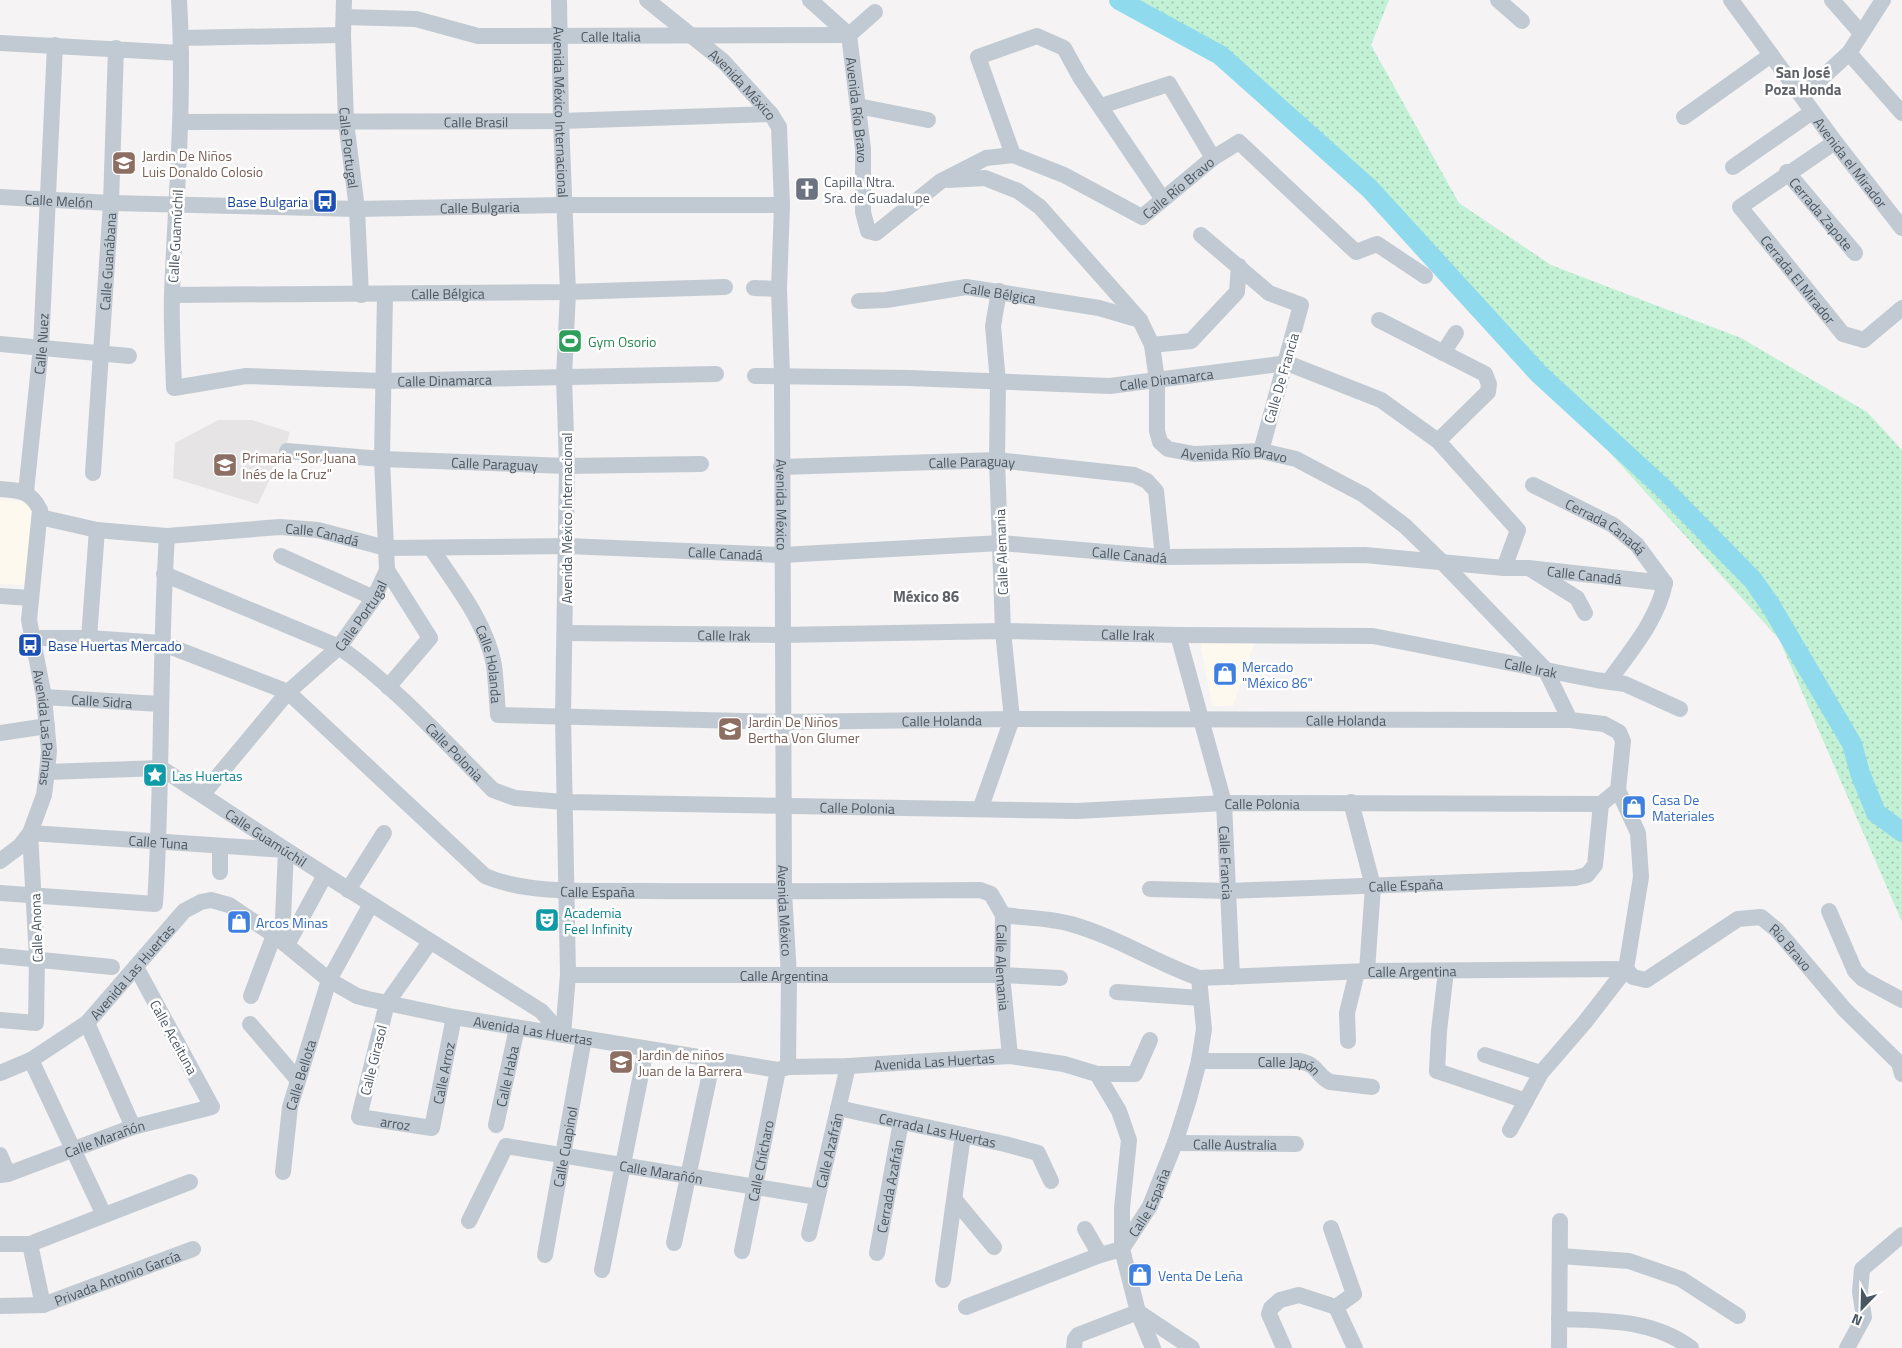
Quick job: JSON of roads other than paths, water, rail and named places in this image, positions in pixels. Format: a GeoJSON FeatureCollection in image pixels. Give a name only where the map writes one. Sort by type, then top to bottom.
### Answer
{"type":"FeatureCollection","features":[{"type":"Feature","properties":{"kind":"street","name":"Calle Guamúchil"},"geometry":{"type":"LineString","coordinates":[[174,388],[172,295],[181,122],[179,0]]}},
{"type":"Feature","properties":{"kind":"street","name":"Calle Portugal"},"geometry":{"type":"LineString","coordinates":[[344,0],[343,35],[346,122],[357,209],[361,295]]}},
{"type":"Feature","properties":{"kind":"street","name":"Avenida México Internacional"},"geometry":{"type":"LineString","coordinates":[[559,0],[561,121],[568,292],[564,377],[567,546],[563,716],[568,975],[563,1035]]}},
{"type":"Feature","properties":{"kind":"street","name":"Avenida México"},"geometry":{"type":"LineString","coordinates":[[647,0],[723,60],[771,114],[779,127],[782,205],[779,289],[782,376],[784,892],[789,976],[783,1068]]}},
{"type":"Feature","properties":{"kind":"street"},"geometry":{"type":"LineString","coordinates":[[810,0],[850,35],[875,12]]}},
{"type":"Feature","properties":{"kind":"street"},"geometry":{"type":"LineString","coordinates":[[1498,0],[1522,20]]}},
{"type":"Feature","properties":{"kind":"street","name":"Avenida el Mirador"},"geometry":{"type":"LineString","coordinates":[[1731,0],[1812,112],[1902,228]]}},
{"type":"Feature","properties":{"kind":"street"},"geometry":{"type":"LineString","coordinates":[[1832,0],[1861,33]]}},
{"type":"Feature","properties":{"kind":"street"},"geometry":{"type":"LineString","coordinates":[[1802,96],[1849,53],[1883,0]]}},
{"type":"Feature","properties":{"kind":"street","name":"Calle Italia"},"geometry":{"type":"LineString","coordinates":[[344,17],[416,19],[478,36],[850,35]]}},
{"type":"Feature","properties":{"kind":"street"},"geometry":{"type":"LineString","coordinates":[[0,43],[116,48],[181,46],[343,35]]}},
{"type":"Feature","properties":{"kind":"street","name":"Avenida Río Bravo"},"geometry":{"type":"LineString","coordinates":[[850,35],[863,148],[863,212],[868,231],[876,233],[941,181],[985,178],[1018,191],[1040,207],[1140,320],[1152,345],[1157,380],[1160,442],[1168,449],[1194,454],[1261,451],[1296,459],[1364,494],[1404,526],[1443,563],[1545,669],[1570,720]]}},
{"type":"Feature","properties":{"kind":"street"},"geometry":{"type":"LineString","coordinates":[[1013,155],[978,57],[1037,36],[1064,48],[1162,198]]}},
{"type":"Feature","properties":{"kind":"street","name":"Calle Nuez"},"geometry":{"type":"LineString","coordinates":[[26,492],[41,347],[56,45]]}},
{"type":"Feature","properties":{"kind":"street","name":"Calle Guanábana"},"geometry":{"type":"LineString","coordinates":[[93,473],[111,203],[116,48]]}},
{"type":"Feature","properties":{"kind":"street"},"geometry":{"type":"LineString","coordinates":[[1849,53],[1902,113]]}},
{"type":"Feature","properties":{"kind":"street"},"geometry":{"type":"LineString","coordinates":[[1684,117],[1771,55]]}},
{"type":"Feature","properties":{"kind":"street"},"geometry":{"type":"LineString","coordinates":[[1101,106],[1169,84],[1213,158]]}},
{"type":"Feature","properties":{"kind":"street"},"geometry":{"type":"LineString","coordinates":[[858,106],[928,120]]}},
{"type":"Feature","properties":{"kind":"street"},"geometry":{"type":"LineString","coordinates":[[1732,167],[1812,112]]}},
{"type":"Feature","properties":{"kind":"street","name":"Calle Brasil"},"geometry":{"type":"LineString","coordinates":[[181,122],[561,121],[771,114]]}},
{"type":"Feature","properties":{"kind":"street","name":"Calle Río Bravo"},"geometry":{"type":"LineString","coordinates":[[941,181],[986,158],[1013,155],[1064,174],[1142,217],[1162,198],[1213,158],[1239,142],[1356,252],[1377,244],[1424,276]]}},
{"type":"Feature","properties":{"kind":"street"},"geometry":{"type":"LineString","coordinates":[[1788,172],[1835,142]]}},
{"type":"Feature","properties":{"kind":"street","name":"Cerrada El Mirador"},"geometry":{"type":"LineString","coordinates":[[1788,172],[1740,207],[1843,334],[1864,340],[1902,308]]}},
{"type":"Feature","properties":{"kind":"street","name":"Cerrada Zapote"},"geometry":{"type":"LineString","coordinates":[[1788,172],[1855,253]]}},
{"type":"Feature","properties":{"kind":"street","name":"Calle Melón"},"geometry":{"type":"LineString","coordinates":[[0,197],[111,203],[177,204]]}},
{"type":"Feature","properties":{"kind":"street","name":"Calle Bulgaria"},"geometry":{"type":"LineString","coordinates":[[177,204],[357,209],[564,205],[782,205]]}},
{"type":"Feature","properties":{"kind":"street"},"geometry":{"type":"LineString","coordinates":[[1152,345],[1191,341],[1237,292],[1239,266],[1201,235]]}},
{"type":"Feature","properties":{"kind":"street","name":"Calle De Francia"},"geometry":{"type":"LineString","coordinates":[[1239,266],[1269,293],[1301,305],[1261,451]]}},
{"type":"Feature","properties":{"kind":"street","name":"Calle Bélgica"},"geometry":{"type":"LineString","coordinates":[[172,295],[385,295],[725,287]]}},
{"type":"Feature","properties":{"kind":"street"},"geometry":{"type":"LineString","coordinates":[[754,288],[779,289]]}},
{"type":"Feature","properties":{"kind":"street","name":"Calle Bélgica"},"geometry":{"type":"LineString","coordinates":[[859,301],[886,300],[966,288],[999,291],[1099,308],[1140,320]]}},
{"type":"Feature","properties":{"kind":"street","name":"Calle Alemania"},"geometry":{"type":"LineString","coordinates":[[981,807],[1012,719],[1004,631],[997,460],[998,382],[993,326],[999,291]]}},
{"type":"Feature","properties":{"kind":"street","name":"Calle Portugal"},"geometry":{"type":"LineString","coordinates":[[203,794],[288,692],[339,647],[374,598],[387,570],[382,459],[385,295]]}},
{"type":"Feature","properties":{"kind":"street"},"geometry":{"type":"LineString","coordinates":[[1379,320],[1486,374],[1489,384],[1488,392],[1438,441]]}},
{"type":"Feature","properties":{"kind":"street"},"geometry":{"type":"LineString","coordinates":[[1443,352],[1456,333]]}},
{"type":"Feature","properties":{"kind":"street"},"geometry":{"type":"LineString","coordinates":[[0,344],[129,356]]}},
{"type":"Feature","properties":{"kind":"street","name":"Calle Dinamarca"},"geometry":{"type":"LineString","coordinates":[[755,376],[909,378],[1110,386],[1286,363],[1381,400],[1438,441],[1518,530],[1504,568]]}},
{"type":"Feature","properties":{"kind":"street","name":"Calle Dinamarca"},"geometry":{"type":"LineString","coordinates":[[174,388],[246,376],[382,381],[716,374]]}},
{"type":"Feature","properties":{"kind":"street","name":"Calle Paraguay"},"geometry":{"type":"LineString","coordinates":[[287,451],[382,459],[567,466],[701,464]]}},
{"type":"Feature","properties":{"kind":"street","name":"Calle Paraguay"},"geometry":{"type":"LineString","coordinates":[[781,468],[997,460],[1134,475],[1147,481],[1156,491],[1163,557]]}},
{"type":"Feature","properties":{"kind":"street","name":"Cerrada Canadá"},"geometry":{"type":"LineString","coordinates":[[1533,485],[1613,525],[1637,545],[1665,583]]}},
{"type":"Feature","properties":{"kind":"street"},"geometry":{"type":"LineString","coordinates":[[0,489],[26,492],[36,501],[40,517],[29,620],[32,638],[89,638],[161,644],[288,692]]}},
{"type":"Feature","properties":{"kind":"street","name":"Calle Canadá"},"geometry":{"type":"LineString","coordinates":[[40,517],[97,530],[167,536],[280,527],[318,530],[386,548],[567,546],[782,555],[1001,543],[1163,557],[1365,555],[1504,568],[1528,568],[1665,583]]}},
{"type":"Feature","properties":{"kind":"street"},"geometry":{"type":"LineString","coordinates":[[89,638],[97,530]]}},
{"type":"Feature","properties":{"kind":"street"},"geometry":{"type":"LineString","coordinates":[[0,893],[155,904],[161,768],[161,644],[167,536]]}},
{"type":"Feature","properties":{"kind":"street","name":"Calle Holanda"},"geometry":{"type":"LineString","coordinates":[[431,548],[461,592],[482,630],[494,665],[498,715],[784,722],[1012,719],[1570,720]]}},
{"type":"Feature","properties":{"kind":"street"},"geometry":{"type":"LineString","coordinates":[[281,556],[374,598]]}},
{"type":"Feature","properties":{"kind":"street"},"geometry":{"type":"LineString","coordinates":[[1528,568],[1577,598],[1584,613]]}},
{"type":"Feature","properties":{"kind":"street"},"geometry":{"type":"LineString","coordinates":[[387,570],[430,638],[388,687]]}},
{"type":"Feature","properties":{"kind":"street","name":"Calle Polonia"},"geometry":{"type":"LineString","coordinates":[[164,574],[339,647],[363,664],[388,687],[493,790],[515,798],[564,802],[981,807],[1078,811],[1224,803],[1601,804]]}},
{"type":"Feature","properties":{"kind":"street"},"geometry":{"type":"LineString","coordinates":[[1609,681],[1650,625],[1661,603],[1665,583]]}},
{"type":"Feature","properties":{"kind":"street"},"geometry":{"type":"LineString","coordinates":[[0,596],[31,598]]}},
{"type":"Feature","properties":{"kind":"street","name":"Calle Irak"},"geometry":{"type":"LineString","coordinates":[[566,634],[782,636],[1004,631],[1178,635],[1373,636],[1625,684],[1680,709]]}},
{"type":"Feature","properties":{"kind":"street","name":"Calle Francia"},"geometry":{"type":"LineString","coordinates":[[1178,635],[1224,803],[1232,977]]}},
{"type":"Feature","properties":{"kind":"street","name":"Avenida Las Palmas"},"geometry":{"type":"LineString","coordinates":[[0,861],[20,846],[30,833],[44,795],[48,772],[49,751],[44,697],[32,638]]}},
{"type":"Feature","properties":{"kind":"street","name":"Calle España"},"geometry":{"type":"LineString","coordinates":[[288,692],[485,876],[504,884],[566,890],[784,892],[980,890]]}},
{"type":"Feature","properties":{"kind":"street","name":"Calle Sidra"},"geometry":{"type":"LineString","coordinates":[[44,697],[160,704]]}},
{"type":"Feature","properties":{"kind":"street"},"geometry":{"type":"LineString","coordinates":[[1510,1130],[1541,1073],[1585,1022],[1626,969],[1641,876],[1638,833],[1618,790],[1623,741],[1620,732],[1604,724],[1570,720]]}},
{"type":"Feature","properties":{"kind":"street"},"geometry":{"type":"LineString","coordinates":[[0,733],[47,726]]}},
{"type":"Feature","properties":{"kind":"street","name":"Calle Guamúchil"},"geometry":{"type":"LineString","coordinates":[[161,768],[348,890],[541,1011],[563,1035]]}},
{"type":"Feature","properties":{"kind":"street"},"geometry":{"type":"LineString","coordinates":[[48,772],[161,768]]}},
{"type":"Feature","properties":{"kind":"street"},"geometry":{"type":"LineString","coordinates":[[1601,804],[1618,790]]}},
{"type":"Feature","properties":{"kind":"street"},"geometry":{"type":"LineString","coordinates":[[1348,1041],[1347,1013],[1362,972],[1373,886],[1352,802]]}},
{"type":"Feature","properties":{"kind":"street","name":"Calle España"},"geometry":{"type":"LineString","coordinates":[[1150,889],[1228,891],[1575,878],[1587,875],[1595,865],[1601,804]]}},
{"type":"Feature","properties":{"kind":"street","name":"Calle Tuna"},"geometry":{"type":"LineString","coordinates":[[30,833],[159,840],[286,850]]}},
{"type":"Feature","properties":{"kind":"street","name":"Calle Anona"},"geometry":{"type":"LineString","coordinates":[[0,1020],[36,1023],[37,958],[35,894],[30,833]]}},
{"type":"Feature","properties":{"kind":"street"},"geometry":{"type":"LineString","coordinates":[[348,890],[384,833]]}},
{"type":"Feature","properties":{"kind":"street"},"geometry":{"type":"LineString","coordinates":[[220,846],[220,872]]}},
{"type":"Feature","properties":{"kind":"street"},"geometry":{"type":"LineString","coordinates":[[281,940],[286,850]]}},
{"type":"Feature","properties":{"kind":"street"},"geometry":{"type":"LineString","coordinates":[[251,996],[281,940],[325,875]]}},
{"type":"Feature","properties":{"kind":"street","name":"Calle Alemania"},"geometry":{"type":"LineString","coordinates":[[980,890],[991,894],[1002,915],[1002,975],[1010,1056]]}},
{"type":"Feature","properties":{"kind":"street","name":"Avenida Las Huertas"},"geometry":{"type":"LineString","coordinates":[[0,1073],[32,1060],[87,1023],[184,911],[201,902],[212,900],[229,905],[281,940],[329,980],[357,996],[454,1017],[646,1049],[783,1068],[1010,1056],[1064,1064],[1097,1074],[1135,1074],[1150,1040]]}},
{"type":"Feature","properties":{"kind":"street","name":"Calle Bellota"},"geometry":{"type":"LineString","coordinates":[[283,1172],[290,1107],[329,980],[371,904]]}},
{"type":"Feature","properties":{"kind":"street"},"geometry":{"type":"LineString","coordinates":[[1829,911],[1855,971],[1863,979],[1902,1000]]}},
{"type":"Feature","properties":{"kind":"street"},"geometry":{"type":"LineString","coordinates":[[1002,915],[1070,924],[1117,940],[1178,971],[1199,978]]}},
{"type":"Feature","properties":{"kind":"street","name":"Rio Bravo"},"geometry":{"type":"LineString","coordinates":[[1626,969],[1633,977],[1646,980],[1738,919],[1761,917],[1777,930],[1845,1010],[1899,1063],[1902,1074]]}},
{"type":"Feature","properties":{"kind":"street"},"geometry":{"type":"LineString","coordinates":[[387,1003],[430,942]]}},
{"type":"Feature","properties":{"kind":"street"},"geometry":{"type":"LineString","coordinates":[[0,956],[37,958],[112,967]]}},
{"type":"Feature","properties":{"kind":"street","name":"Calle Aceituna"},"geometry":{"type":"LineString","coordinates":[[136,967],[212,1107]]}},
{"type":"Feature","properties":{"kind":"street","name":"Calle Argentina"},"geometry":{"type":"LineString","coordinates":[[1199,978],[1362,972],[1626,969]]}},
{"type":"Feature","properties":{"kind":"street"},"geometry":{"type":"LineString","coordinates":[[1446,971],[1439,1031],[1437,1071],[1526,1101]]}},
{"type":"Feature","properties":{"kind":"street","name":"Calle Argentina"},"geometry":{"type":"LineString","coordinates":[[568,975],[1002,975],[1060,978]]}},
{"type":"Feature","properties":{"kind":"street","name":"Calle España"},"geometry":{"type":"LineString","coordinates":[[1122,1249],[1150,1206],[1175,1143],[1199,1062],[1204,1029],[1199,978]]}},
{"type":"Feature","properties":{"kind":"street"},"geometry":{"type":"LineString","coordinates":[[1116,992],[1200,998]]}},
{"type":"Feature","properties":{"kind":"street","name":"Calle Girasol"},"geometry":{"type":"LineString","coordinates":[[359,1118],[387,1003]]}},
{"type":"Feature","properties":{"kind":"street","name":"Calle Arroz"},"geometry":{"type":"LineString","coordinates":[[432,1128],[454,1017]]}},
{"type":"Feature","properties":{"kind":"street"},"geometry":{"type":"LineString","coordinates":[[87,1023],[133,1127]]}},
{"type":"Feature","properties":{"kind":"street"},"geometry":{"type":"LineString","coordinates":[[250,1024],[298,1080]]}},
{"type":"Feature","properties":{"kind":"street","name":"Calle Haba"},"geometry":{"type":"LineString","coordinates":[[496,1125],[516,1028]]}},
{"type":"Feature","properties":{"kind":"street","name":"Calle Cuapinol"},"geometry":{"type":"LineString","coordinates":[[545,1255],[584,1038]]}},
{"type":"Feature","properties":{"kind":"street"},"geometry":{"type":"LineString","coordinates":[[602,1270],[646,1049]]}},
{"type":"Feature","properties":{"kind":"street"},"geometry":{"type":"LineString","coordinates":[[1485,1055],[1541,1073]]}},
{"type":"Feature","properties":{"kind":"street"},"geometry":{"type":"LineString","coordinates":[[674,1243],[690,1175],[713,1059]]}},
{"type":"Feature","properties":{"kind":"street"},"geometry":{"type":"LineString","coordinates":[[32,1060],[104,1215]]}},
{"type":"Feature","properties":{"kind":"street","name":"Calle Japón"},"geometry":{"type":"LineString","coordinates":[[1199,1062],[1299,1061],[1314,1065],[1324,1079],[1330,1082],[1372,1087]]}},
{"type":"Feature","properties":{"kind":"street","name":"Calle Azafrán"},"geometry":{"type":"LineString","coordinates":[[809,1234],[848,1066]]}},
{"type":"Feature","properties":{"kind":"street","name":"Calle Chícharo"},"geometry":{"type":"LineString","coordinates":[[742,1251],[755,1186],[783,1068]]}},
{"type":"Feature","properties":{"kind":"street"},"geometry":{"type":"LineString","coordinates":[[1097,1074],[1119,1111],[1129,1140],[1122,1208],[1122,1249],[1138,1312],[1153,1348]]}},
{"type":"Feature","properties":{"kind":"street","name":"Calle Marañón"},"geometry":{"type":"LineString","coordinates":[[4,1175],[73,1151],[133,1127],[212,1107]]}},
{"type":"Feature","properties":{"kind":"street","name":"Cerrada Las Huertas"},"geometry":{"type":"LineString","coordinates":[[838,1108],[1038,1153],[1051,1181]]}},
{"type":"Feature","properties":{"kind":"street","name":"arroz"},"geometry":{"type":"LineString","coordinates":[[359,1118],[432,1128]]}},
{"type":"Feature","properties":{"kind":"street","name":"Cerrada Azafrán"},"geometry":{"type":"LineString","coordinates":[[877,1253],[901,1122]]}},
{"type":"Feature","properties":{"kind":"street"},"geometry":{"type":"LineString","coordinates":[[943,1280],[963,1135]]}},
{"type":"Feature","properties":{"kind":"street","name":"Calle Australia"},"geometry":{"type":"LineString","coordinates":[[1175,1143],[1296,1144]]}},
{"type":"Feature","properties":{"kind":"street","name":"Calle Marañón"},"geometry":{"type":"LineString","coordinates":[[469,1221],[506,1146],[817,1196]]}},
{"type":"Feature","properties":{"kind":"street"},"geometry":{"type":"LineString","coordinates":[[0,1155],[4,1175]]}},
{"type":"Feature","properties":{"kind":"street"},"geometry":{"type":"LineString","coordinates":[[0,1244],[30,1244],[190,1182]]}},
{"type":"Feature","properties":{"kind":"street"},"geometry":{"type":"LineString","coordinates":[[955,1200],[994,1247]]}},
{"type":"Feature","properties":{"kind":"street"},"geometry":{"type":"LineString","coordinates":[[1559,1348],[1560,1221]]}},
{"type":"Feature","properties":{"kind":"street"},"geometry":{"type":"LineString","coordinates":[[1331,1228],[1354,1294],[1336,1307]]}},
{"type":"Feature","properties":{"kind":"street"},"geometry":{"type":"LineString","coordinates":[[1085,1229],[1100,1256]]}},
{"type":"Feature","properties":{"kind":"street"},"geometry":{"type":"LineString","coordinates":[[1847,1348],[1864,1318],[1860,1292],[1862,1269],[1902,1235]]}},
{"type":"Feature","properties":{"kind":"street"},"geometry":{"type":"LineString","coordinates":[[30,1244],[43,1305]]}},
{"type":"Feature","properties":{"kind":"street","name":"Privada Antonio García"},"geometry":{"type":"LineString","coordinates":[[0,1306],[43,1305],[193,1249]]}},
{"type":"Feature","properties":{"kind":"street"},"geometry":{"type":"LineString","coordinates":[[966,1306],[1122,1249]]}},
{"type":"Feature","properties":{"kind":"street"},"geometry":{"type":"LineString","coordinates":[[1560,1256],[1629,1260],[1681,1279],[1738,1316]]}},
{"type":"Feature","properties":{"kind":"street"},"geometry":{"type":"LineString","coordinates":[[1284,1348],[1269,1314],[1271,1308],[1280,1300],[1298,1295],[1336,1307],[1355,1348]]}},
{"type":"Feature","properties":{"kind":"street"},"geometry":{"type":"LineString","coordinates":[[1074,1348],[1075,1339],[1078,1335],[1138,1312]]}},
{"type":"Feature","properties":{"kind":"street"},"geometry":{"type":"LineString","coordinates":[[1138,1312],[1192,1348]]}},
{"type":"Feature","properties":{"kind":"street"},"geometry":{"type":"LineString","coordinates":[[1559,1319],[1630,1322],[1679,1339],[1691,1348]]}},
{"type":"Feature","properties":{"kind":"waterway"},"geometry":{"type":"LineString","coordinates":[[1119,0],[1220,55],[1370,189],[1539,374],[1662,487],[1753,580],[1771,606],[1852,744],[1860,773],[1876,813],[1902,832]]}},
{"type":"Feature","properties":{"kind":"place","name":"Jardin De Niños Luis Donaldo Colosio"},"geometry":{"type":"Point","coordinates":[124,163]}},
{"type":"Feature","properties":{"kind":"place","name":"Capilla Ntra. Sra. de Guadalupe"},"geometry":{"type":"Point","coordinates":[807,189]}},
{"type":"Feature","properties":{"kind":"place","name":"Base Bulgaria"},"geometry":{"type":"Point","coordinates":[325,201]}},
{"type":"Feature","properties":{"kind":"place","name":"Gym Osorio"},"geometry":{"type":"Point","coordinates":[570,341]}},
{"type":"Feature","properties":{"kind":"place","name":"Primaria \"Sor Juana Inés de la Cruz\""},"geometry":{"type":"Point","coordinates":[225,465]}},
{"type":"Feature","properties":{"kind":"place","name":"Base Huertas Mercado"},"geometry":{"type":"Point","coordinates":[30,645]}},
{"type":"Feature","properties":{"kind":"place","name":"Mercado \"México 86\""},"geometry":{"type":"Point","coordinates":[1225,674]}},
{"type":"Feature","properties":{"kind":"place","name":"Jardin De Niños Bertha Von Glumer"},"geometry":{"type":"Point","coordinates":[730,729]}},
{"type":"Feature","properties":{"kind":"place","name":"Las Huertas"},"geometry":{"type":"Point","coordinates":[155,775]}},
{"type":"Feature","properties":{"kind":"place","name":"Casa De Materiales"},"geometry":{"type":"Point","coordinates":[1634,807]}},
{"type":"Feature","properties":{"kind":"place","name":"Academia Feel Infinity"},"geometry":{"type":"Point","coordinates":[547,920]}},
{"type":"Feature","properties":{"kind":"place","name":"Arcos Minas"},"geometry":{"type":"Point","coordinates":[239,922]}},
{"type":"Feature","properties":{"kind":"place","name":"Jardin de niños Juan de la Barrera"},"geometry":{"type":"Point","coordinates":[621,1062]}},
{"type":"Feature","properties":{"kind":"place","name":"Venta De Leña"},"geometry":{"type":"Point","coordinates":[1140,1275]}},
{"type":"Feature","properties":{"kind":"district","name":"San José Poza Honda"},"geometry":{"type":"Point","coordinates":[1803,80]}},
{"type":"Feature","properties":{"kind":"district","name":"México 86"},"geometry":{"type":"Point","coordinates":[926,596]}}]}
